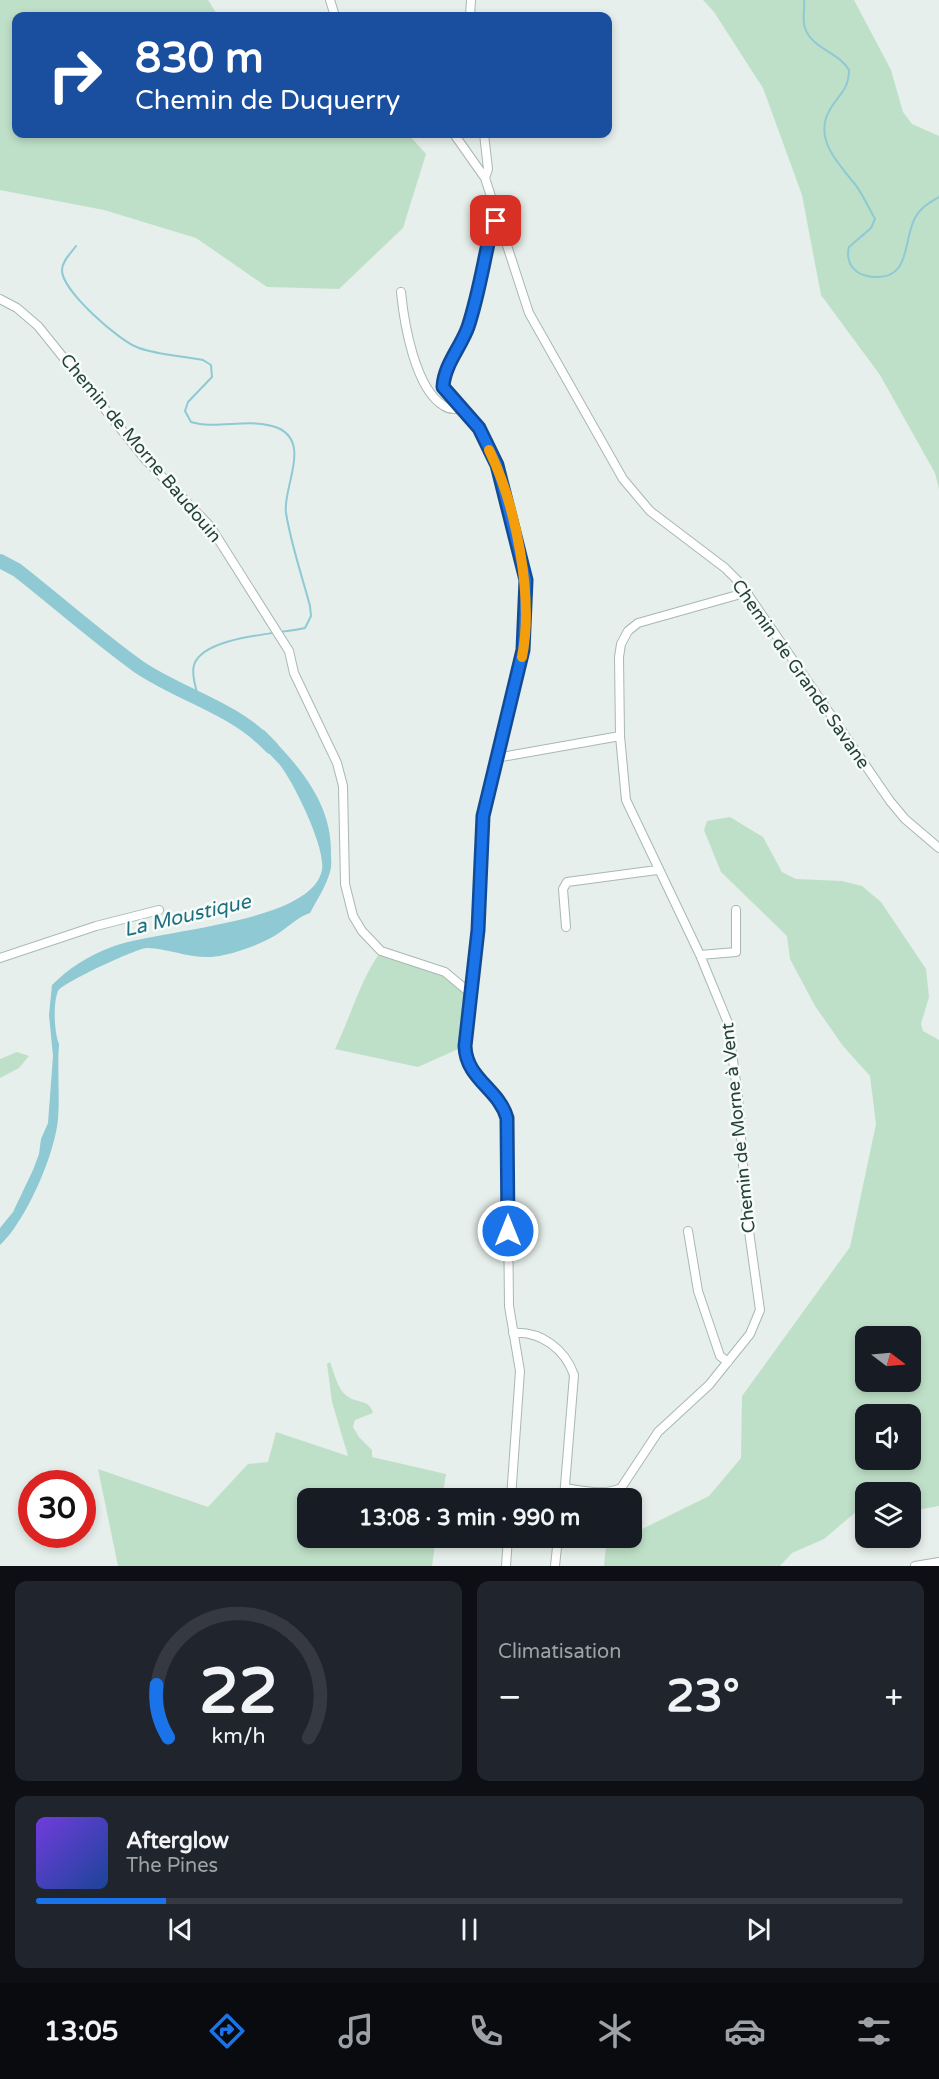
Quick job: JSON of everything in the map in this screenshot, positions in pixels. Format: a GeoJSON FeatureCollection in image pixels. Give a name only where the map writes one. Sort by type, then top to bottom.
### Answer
{"type":"FeatureCollection","features":[{"type":"Feature","properties":{"kind":"street","name":"Chemin de Grande Savane"},"geometry":{"type":"LineString","coordinates":[[457,138],[485,178],[529,313],[623,479],[650,511],[725,568],[748,592],[890,801],[905,819],[939,848]]}},
{"type":"Feature","properties":{"kind":"street"},"geometry":{"type":"LineString","coordinates":[[484,138],[488,169],[485,178]]}},
{"type":"Feature","properties":{"kind":"street"},"geometry":{"type":"LineString","coordinates":[[500,219],[492,226],[462,344],[446,369],[443,379],[446,393],[479,428],[497,465],[526,580],[523,650],[483,816],[478,930],[470,993],[466,1054],[474,1075],[501,1102],[507,1118],[508,1300],[520,1380],[512,1488]]}},
{"type":"Feature","properties":{"kind":"street"},"geometry":{"type":"LineString","coordinates":[[401,292],[403,311],[422,380],[435,399],[446,408],[462,408]]}},
{"type":"Feature","properties":{"kind":"street","name":"Chemin de Morne Baudouin"},"geometry":{"type":"LineString","coordinates":[[0,299],[17,308],[38,326],[145,459],[210,526],[275,627],[294,673],[338,763],[344,786],[345,884],[353,916],[362,931],[381,951],[445,972],[470,993]]}},
{"type":"Feature","properties":{"kind":"street","name":"Chemin de Morne à Vent"},"geometry":{"type":"LineString","coordinates":[[621,1488],[658,1432],[709,1384],[750,1334],[760,1310],[747,1217],[738,1097],[728,1023],[700,955],[657,870],[626,800],[620,736],[621,644],[628,631],[638,623],[748,592]]}},
{"type":"Feature","properties":{"kind":"street"},"geometry":{"type":"LineString","coordinates":[[496,758],[620,736]]}},
{"type":"Feature","properties":{"kind":"street"},"geometry":{"type":"LineString","coordinates":[[566,927],[563,890],[567,882],[657,870]]}},
{"type":"Feature","properties":{"kind":"street"},"geometry":{"type":"LineString","coordinates":[[0,958],[96,926],[159,910]]}},
{"type":"Feature","properties":{"kind":"street"},"geometry":{"type":"LineString","coordinates":[[700,955],[736,952],[736,910]]}},
{"type":"Feature","properties":{"kind":"street"},"geometry":{"type":"LineString","coordinates":[[688,1231],[699,1291],[720,1356],[728,1362]]}},
{"type":"Feature","properties":{"kind":"street"},"geometry":{"type":"LineString","coordinates":[[513,1333],[537,1335],[561,1350],[570,1361],[575,1393],[564,1474],[565,1488]]}},
{"type":"Feature","properties":{"kind":"street"},"geometry":{"type":"LineString","coordinates":[[506,1566],[507,1548]]}},
{"type":"Feature","properties":{"kind":"street"},"geometry":{"type":"LineString","coordinates":[[555,1566],[557,1548]]}},
{"type":"Feature","properties":{"kind":"street"},"geometry":{"type":"LineString","coordinates":[[915,1566],[939,1562]]}},
{"type":"Feature","properties":{"kind":"green space"},"geometry":{"type":"Polygon","coordinates":[[[0,0],[208,0],[216,12],[12,12],[12,138],[412,138],[426,154],[403,228],[339,289],[267,287],[196,238],[104,210],[0,190],[0,0]]]}},
{"type":"Feature","properties":{"kind":"green space"},"geometry":{"type":"Polygon","coordinates":[[[703,0],[854,0],[891,70],[903,112],[912,124],[939,136],[939,489],[935,473],[880,375],[821,295],[802,195],[763,88],[714,12],[703,0]]]}},
{"type":"Feature","properties":{"kind":"green space"},"geometry":{"type":"Polygon","coordinates":[[[730,817],[763,837],[782,872],[796,879],[842,881],[862,886],[881,902],[926,969],[929,997],[921,1024],[923,1031],[939,1040],[939,1506],[921,1509],[921,1482],[855,1482],[855,1513],[824,1539],[792,1553],[780,1566],[604,1566],[606,1548],[642,1548],[642,1529],[709,1496],[741,1458],[742,1396],[850,1247],[876,1124],[870,1076],[843,1046],[815,1006],[790,959],[787,936],[721,872],[704,830],[707,821],[730,817]]]}},
{"type":"Feature","properties":{"kind":"green space"},"geometry":{"type":"Polygon","coordinates":[[[381,951],[445,972],[470,993],[465,1046],[418,1067],[335,1049],[361,986],[381,951]]]}},
{"type":"Feature","properties":{"kind":"green space"},"geometry":{"type":"Polygon","coordinates":[[[17,1052],[29,1056],[19,1068],[0,1078],[0,1059],[17,1052]]]}},
{"type":"Feature","properties":{"kind":"green space"},"geometry":{"type":"Polygon","coordinates":[[[330,1362],[338,1385],[344,1393],[366,1403],[371,1408],[373,1413],[355,1420],[353,1427],[372,1450],[372,1457],[446,1474],[444,1488],[297,1488],[297,1548],[435,1548],[432,1566],[118,1566],[98,1469],[208,1507],[248,1464],[268,1462],[276,1432],[348,1456],[332,1402],[327,1364],[330,1362]]]}},
{"type":"Feature","properties":{"kind":"water"},"geometry":{"type":"Polygon","coordinates":[[[264,730],[311,786],[326,817],[330,835],[331,870],[321,893],[310,913],[273,937],[253,946],[214,957],[147,948],[100,966],[58,991],[55,1010],[59,1044],[59,1110],[56,1133],[45,1168],[29,1204],[20,1220],[0,1245],[0,1228],[13,1212],[33,1170],[39,1154],[41,1139],[48,1123],[53,1056],[49,1015],[52,985],[79,963],[109,948],[130,941],[261,914],[290,903],[311,888],[322,870],[322,860],[314,832],[293,786],[280,765],[256,738],[264,730]]]}},
{"type":"Feature","properties":{"kind":"waterway"},"geometry":{"type":"LineString","coordinates":[[804,0],[804,25],[808,35],[819,46],[845,64],[849,70],[844,90],[829,111],[824,128],[832,154],[860,191],[875,219],[871,228],[849,247],[848,258],[852,267],[861,274],[872,277],[887,276],[895,272],[904,256],[911,227],[917,214],[939,197]]}},
{"type":"Feature","properties":{"kind":"waterway"},"geometry":{"type":"LineString","coordinates":[[76,246],[63,263],[64,279],[81,302],[106,326],[139,348],[203,360],[211,365],[212,377],[188,402],[185,411],[191,422],[212,425],[245,423],[268,425],[288,435],[293,444],[293,467],[286,513],[311,616],[305,628],[226,642],[200,655],[193,669],[198,697]]}},
{"type":"Feature","properties":{"kind":"waterway","name":"La Moustique"},"geometry":{"type":"LineString","coordinates":[[0,561],[17,570],[139,667],[225,712],[257,734],[271,747]]}},
{"type":"Feature","properties":{"kind":"slow traffic"},"geometry":{"type":"LineString","coordinates":[[489,450],[502,482],[526,580],[522,657]]}},
{"type":"Feature","properties":{"kind":"route"},"geometry":{"type":"LineString","coordinates":[[496,221],[492,226],[469,323],[462,344],[446,369],[443,387],[479,428],[497,465],[526,580],[523,650],[483,816],[478,930],[465,1046],[469,1065],[474,1075],[501,1102],[507,1118],[508,1231]]}}]}
